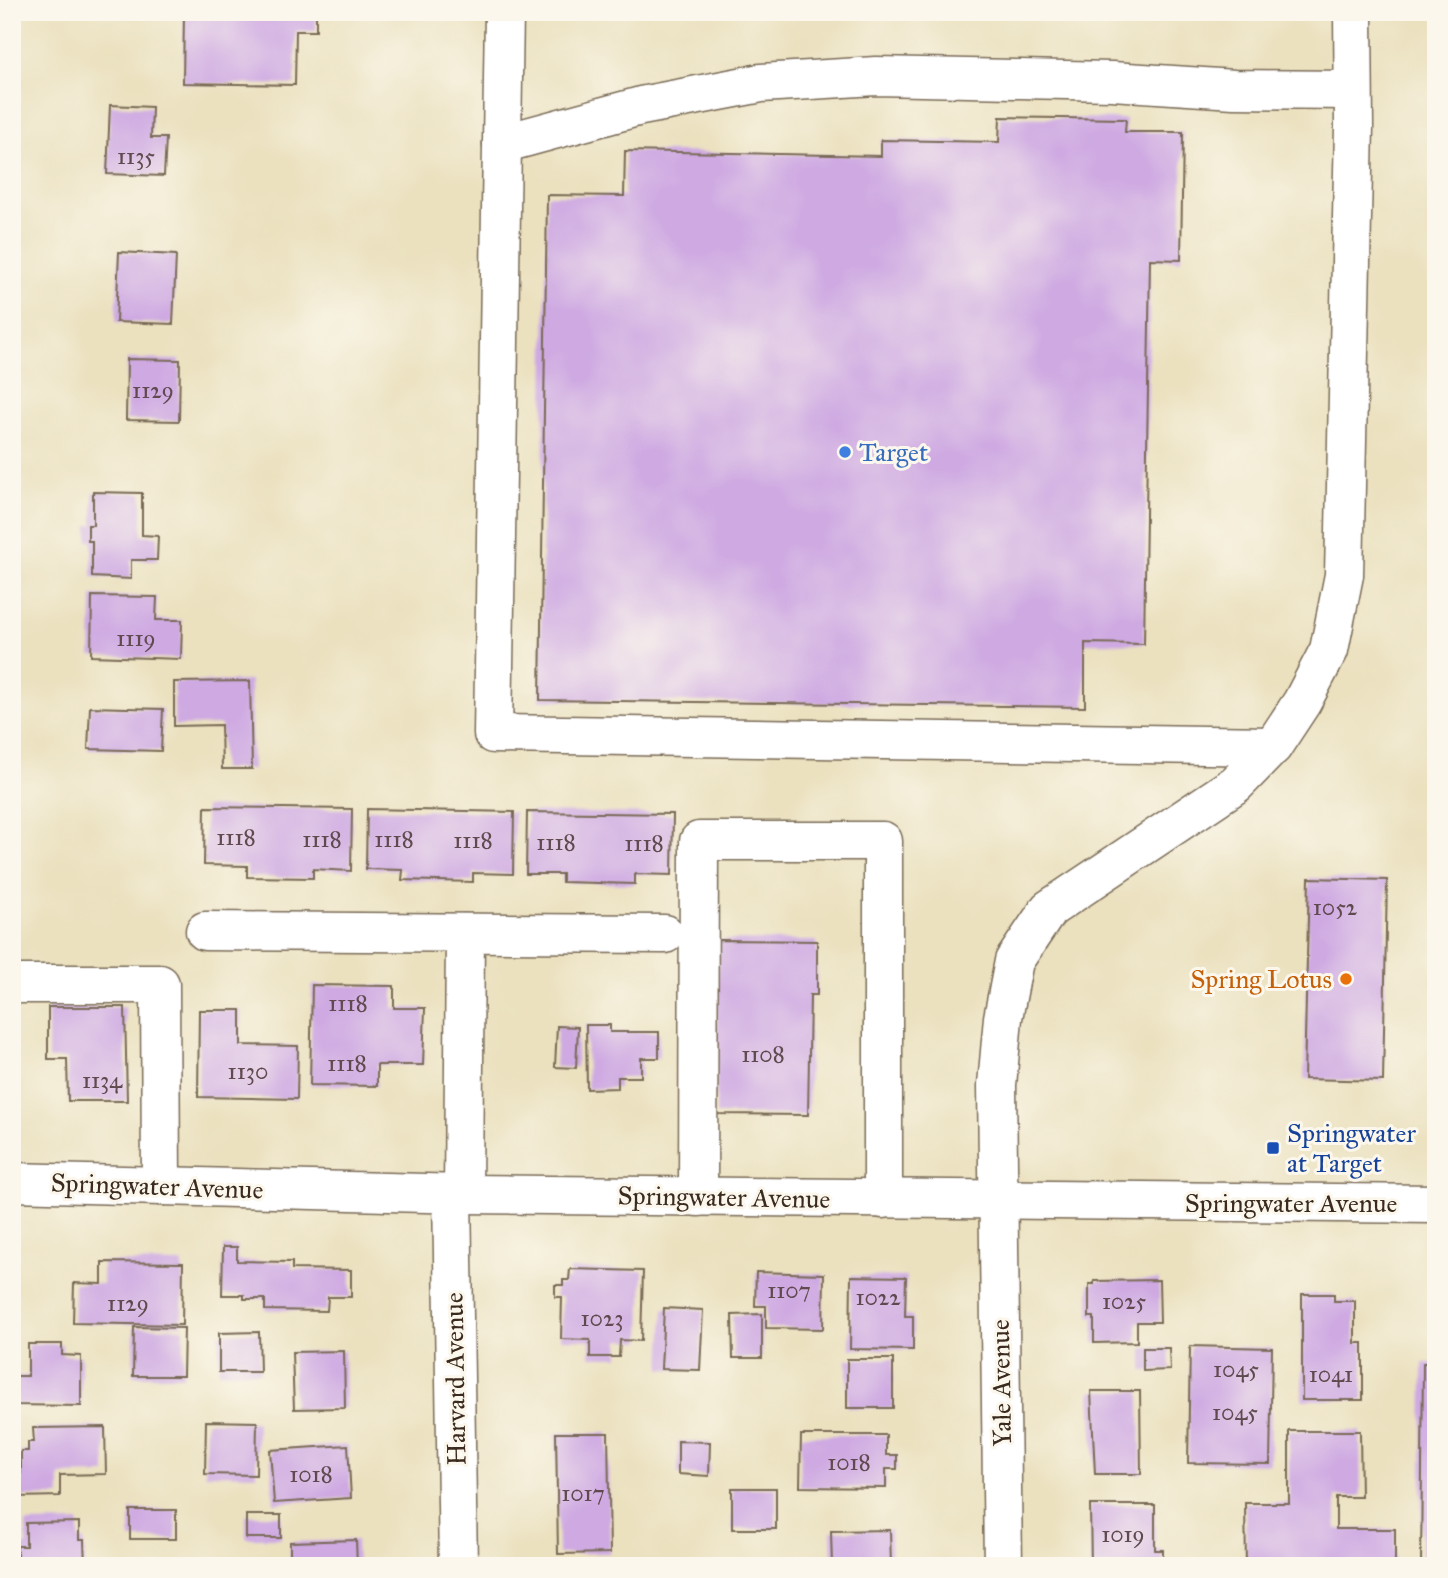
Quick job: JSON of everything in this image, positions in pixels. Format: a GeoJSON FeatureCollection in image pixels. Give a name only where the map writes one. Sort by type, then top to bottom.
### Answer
{"type":"FeatureCollection","features":[{"type":"Feature","properties":{"kind":"street"},"geometry":{"type":"LineString","coordinates":[[504,12],[493,734],[1273,746]]}},
{"type":"Feature","properties":{"kind":"street","name":"Yale Avenue"},"geometry":{"type":"LineString","coordinates":[[1003,1566],[997,1085],[1003,1018],[1014,961],[1049,909],[1236,784],[1273,746],[1302,702],[1329,650],[1344,575],[1353,12]]}},
{"type":"Feature","properties":{"kind":"street"},"geometry":{"type":"LineString","coordinates":[[502,144],[641,106],[774,82],[914,76],[1112,81],[1234,89],[1353,90]]}},
{"type":"Feature","properties":{"kind":"street"},"geometry":{"type":"LineString","coordinates":[[698,1197],[699,841],[883,841],[883,1199]]}},
{"type":"Feature","properties":{"kind":"street"},"geometry":{"type":"LineString","coordinates":[[205,931],[665,934]]}},
{"type":"Feature","properties":{"kind":"street","name":"Harvard Avenue"},"geometry":{"type":"LineString","coordinates":[[458,1566],[458,1194],[465,933]]}},
{"type":"Feature","properties":{"kind":"street"},"geometry":{"type":"LineString","coordinates":[[12,984],[160,984],[161,1186]]}},
{"type":"Feature","properties":{"kind":"street","name":"Springwater Avenue"},"geometry":{"type":"LineString","coordinates":[[12,1182],[458,1194],[1436,1204]]}},
{"type":"Feature","properties":{"kind":"building"},"geometry":{"type":"Polygon","coordinates":[[[184,12],[316,12],[316,31],[296,31],[295,85],[183,83],[184,12]]]}},
{"type":"Feature","properties":{"kind":"building"},"geometry":{"type":"Polygon","coordinates":[[[110,105],[152,107],[151,138],[166,138],[164,176],[107,174],[110,105]]]}},
{"type":"Feature","properties":{"kind":"building","name":"Target"},"geometry":{"type":"Polygon","coordinates":[[[1000,117],[1126,119],[1125,132],[1183,132],[1181,260],[1150,259],[1144,644],[1085,643],[1085,707],[540,700],[547,195],[624,196],[625,151],[881,156],[881,140],[999,142],[1000,117]]]}},
{"type":"Feature","properties":{"kind":"building"},"geometry":{"type":"Polygon","coordinates":[[[119,252],[176,255],[173,324],[116,322],[119,252]]]}},
{"type":"Feature","properties":{"kind":"building"},"geometry":{"type":"Polygon","coordinates":[[[127,359],[180,360],[179,421],[126,420],[127,359]]]}},
{"type":"Feature","properties":{"kind":"building"},"geometry":{"type":"Polygon","coordinates":[[[93,492],[142,493],[142,535],[158,536],[157,560],[131,560],[131,579],[92,577],[92,541],[88,541],[88,525],[93,525],[93,492]]]}},
{"type":"Feature","properties":{"kind":"building"},"geometry":{"type":"Polygon","coordinates":[[[92,596],[157,597],[156,620],[182,620],[181,659],[91,656],[92,596]]]}},
{"type":"Feature","properties":{"kind":"building"},"geometry":{"type":"Polygon","coordinates":[[[250,681],[252,769],[222,769],[221,725],[174,726],[174,682],[250,681]]]}},
{"type":"Feature","properties":{"kind":"building"},"geometry":{"type":"Polygon","coordinates":[[[90,707],[163,709],[161,751],[88,749],[90,707]]]}},
{"type":"Feature","properties":{"kind":"building"},"geometry":{"type":"Polygon","coordinates":[[[205,807],[352,809],[351,871],[313,869],[313,878],[247,877],[247,866],[204,865],[205,807]]]}},
{"type":"Feature","properties":{"kind":"building"},"geometry":{"type":"Polygon","coordinates":[[[367,809],[514,812],[513,874],[473,873],[473,882],[402,880],[403,870],[366,869],[367,809]]]}},
{"type":"Feature","properties":{"kind":"building"},"geometry":{"type":"Polygon","coordinates":[[[527,812],[673,814],[672,875],[635,874],[635,884],[562,882],[562,874],[526,874],[527,812]]]}},
{"type":"Feature","properties":{"kind":"building","name":"Spring Lotus"},"geometry":{"type":"Polygon","coordinates":[[[1309,878],[1387,880],[1383,1081],[1304,1079],[1309,878]]]}},
{"type":"Feature","properties":{"kind":"building"},"geometry":{"type":"Polygon","coordinates":[[[718,940],[817,941],[817,995],[810,995],[808,1115],[716,1114],[718,940]]]}},
{"type":"Feature","properties":{"kind":"building"},"geometry":{"type":"Polygon","coordinates":[[[312,985],[394,986],[394,1008],[425,1008],[423,1065],[377,1065],[377,1086],[310,1085],[312,985]]]}},
{"type":"Feature","properties":{"kind":"building"},"geometry":{"type":"Polygon","coordinates":[[[48,1007],[125,1007],[127,1101],[68,1101],[67,1059],[48,1059],[48,1007]]]}},
{"type":"Feature","properties":{"kind":"building"},"geometry":{"type":"Polygon","coordinates":[[[199,1010],[241,1010],[241,1045],[298,1046],[297,1099],[198,1097],[199,1010]]]}},
{"type":"Feature","properties":{"kind":"building"},"geometry":{"type":"Polygon","coordinates":[[[586,1025],[610,1025],[610,1032],[659,1032],[659,1058],[641,1058],[641,1077],[618,1077],[618,1088],[587,1089],[586,1025]]]}},
{"type":"Feature","properties":{"kind":"building"},"geometry":{"type":"Polygon","coordinates":[[[557,1026],[578,1027],[576,1068],[555,1067],[557,1026]]]}},
{"type":"Feature","properties":{"kind":"building"},"geometry":{"type":"Polygon","coordinates":[[[223,1247],[237,1247],[237,1261],[292,1262],[292,1269],[351,1270],[351,1297],[328,1297],[327,1311],[265,1310],[265,1299],[222,1295],[223,1247]]]}},
{"type":"Feature","properties":{"kind":"building"},"geometry":{"type":"Polygon","coordinates":[[[102,1262],[183,1263],[182,1325],[73,1323],[74,1283],[102,1284],[102,1262]]]}},
{"type":"Feature","properties":{"kind":"building"},"geometry":{"type":"Polygon","coordinates":[[[570,1269],[643,1271],[641,1341],[620,1340],[619,1357],[590,1357],[590,1340],[561,1339],[562,1297],[555,1297],[555,1285],[563,1285],[563,1280],[569,1280],[570,1269]]]}},
{"type":"Feature","properties":{"kind":"building"},"geometry":{"type":"Polygon","coordinates":[[[756,1272],[824,1274],[823,1329],[766,1328],[766,1306],[755,1306],[756,1272]]]}},
{"type":"Feature","properties":{"kind":"building"},"geometry":{"type":"Polygon","coordinates":[[[851,1276],[906,1277],[905,1316],[913,1316],[913,1350],[850,1349],[851,1276]]]}},
{"type":"Feature","properties":{"kind":"building"},"geometry":{"type":"Polygon","coordinates":[[[1159,1280],[1160,1322],[1137,1322],[1137,1342],[1094,1343],[1094,1317],[1089,1317],[1089,1284],[1094,1284],[1094,1281],[1159,1280]]]}},
{"type":"Feature","properties":{"kind":"building"},"geometry":{"type":"Polygon","coordinates":[[[1302,1294],[1334,1294],[1334,1301],[1355,1301],[1355,1343],[1363,1343],[1363,1400],[1302,1400],[1302,1294]]]}},
{"type":"Feature","properties":{"kind":"building"},"geometry":{"type":"Polygon","coordinates":[[[664,1308],[703,1310],[700,1370],[661,1369],[664,1308]]]}},
{"type":"Feature","properties":{"kind":"building"},"geometry":{"type":"Polygon","coordinates":[[[762,1314],[762,1358],[733,1358],[732,1315],[762,1314]]]}},
{"type":"Feature","properties":{"kind":"building"},"geometry":{"type":"Polygon","coordinates":[[[134,1327],[184,1328],[183,1376],[133,1376],[134,1327]]]}},
{"type":"Feature","properties":{"kind":"building"},"geometry":{"type":"Polygon","coordinates":[[[259,1332],[260,1372],[219,1372],[219,1333],[259,1332]]]}},
{"type":"Feature","properties":{"kind":"building"},"geometry":{"type":"Polygon","coordinates":[[[28,1344],[62,1344],[62,1355],[81,1356],[81,1406],[16,1405],[16,1376],[28,1376],[28,1344]]]}},
{"type":"Feature","properties":{"kind":"building"},"geometry":{"type":"Polygon","coordinates":[[[1190,1346],[1272,1348],[1270,1464],[1188,1463],[1190,1346]]]}},
{"type":"Feature","properties":{"kind":"building"},"geometry":{"type":"Polygon","coordinates":[[[1143,1348],[1169,1348],[1170,1370],[1143,1371],[1143,1348]]]}},
{"type":"Feature","properties":{"kind":"building"},"geometry":{"type":"Polygon","coordinates":[[[344,1351],[345,1408],[294,1409],[292,1352],[344,1351]]]}},
{"type":"Feature","properties":{"kind":"building"},"geometry":{"type":"Polygon","coordinates":[[[847,1359],[893,1359],[893,1408],[847,1408],[847,1359]]]}},
{"type":"Feature","properties":{"kind":"building"},"geometry":{"type":"Polygon","coordinates":[[[1423,1363],[1436,1363],[1436,1566],[1421,1566],[1423,1363]]]}},
{"type":"Feature","properties":{"kind":"building"},"geometry":{"type":"Polygon","coordinates":[[[1091,1391],[1140,1391],[1141,1474],[1095,1474],[1091,1391]]]}},
{"type":"Feature","properties":{"kind":"building"},"geometry":{"type":"Polygon","coordinates":[[[206,1421],[257,1422],[256,1475],[205,1474],[206,1421]]]}},
{"type":"Feature","properties":{"kind":"building"},"geometry":{"type":"Polygon","coordinates":[[[105,1427],[106,1474],[60,1475],[60,1496],[16,1497],[16,1473],[21,1473],[21,1451],[28,1451],[28,1442],[34,1442],[33,1428],[105,1427]]]}},
{"type":"Feature","properties":{"kind":"building"},"geometry":{"type":"Polygon","coordinates":[[[1289,1431],[1360,1431],[1361,1497],[1336,1497],[1336,1529],[1395,1529],[1395,1566],[1246,1566],[1245,1503],[1289,1503],[1289,1431]]]}},
{"type":"Feature","properties":{"kind":"building"},"geometry":{"type":"Polygon","coordinates":[[[556,1433],[608,1433],[610,1553],[558,1554],[556,1433]]]}},
{"type":"Feature","properties":{"kind":"building"},"geometry":{"type":"Polygon","coordinates":[[[801,1435],[886,1435],[886,1455],[897,1455],[897,1469],[886,1469],[886,1488],[800,1487],[801,1435]]]}},
{"type":"Feature","properties":{"kind":"building"},"geometry":{"type":"Polygon","coordinates":[[[678,1441],[710,1442],[709,1476],[678,1474],[678,1441]]]}},
{"type":"Feature","properties":{"kind":"building"},"geometry":{"type":"Polygon","coordinates":[[[348,1445],[351,1498],[274,1503],[270,1450],[348,1445]]]}},
{"type":"Feature","properties":{"kind":"building"},"geometry":{"type":"Polygon","coordinates":[[[732,1488],[776,1488],[776,1529],[732,1529],[732,1488]]]}},
{"type":"Feature","properties":{"kind":"building"},"geometry":{"type":"Polygon","coordinates":[[[1090,1505],[1155,1505],[1155,1550],[1163,1550],[1163,1566],[1091,1566],[1090,1505]]]}},
{"type":"Feature","properties":{"kind":"building"},"geometry":{"type":"Polygon","coordinates":[[[130,1510],[176,1510],[176,1539],[130,1539],[130,1510]]]}},
{"type":"Feature","properties":{"kind":"building"},"geometry":{"type":"Polygon","coordinates":[[[246,1515],[281,1515],[281,1538],[246,1538],[246,1515]]]}},
{"type":"Feature","properties":{"kind":"building"},"geometry":{"type":"Polygon","coordinates":[[[79,1522],[79,1540],[84,1540],[85,1566],[17,1566],[17,1546],[26,1546],[26,1523],[79,1522]]]}},
{"type":"Feature","properties":{"kind":"building"},"geometry":{"type":"Polygon","coordinates":[[[890,1530],[891,1566],[832,1566],[831,1531],[890,1530]]]}},
{"type":"Feature","properties":{"kind":"building"},"geometry":{"type":"Polygon","coordinates":[[[356,1540],[357,1566],[290,1566],[290,1542],[356,1540]]]}},
{"type":"Feature","properties":{"kind":"place","name":"Target"},"geometry":{"type":"Point","coordinates":[845,452]}},
{"type":"Feature","properties":{"kind":"place","name":"Spring Lotus"},"geometry":{"type":"Point","coordinates":[1346,979]}},
{"type":"Feature","properties":{"kind":"place","name":"Springwater at Target"},"geometry":{"type":"Point","coordinates":[1273,1148]}}]}
